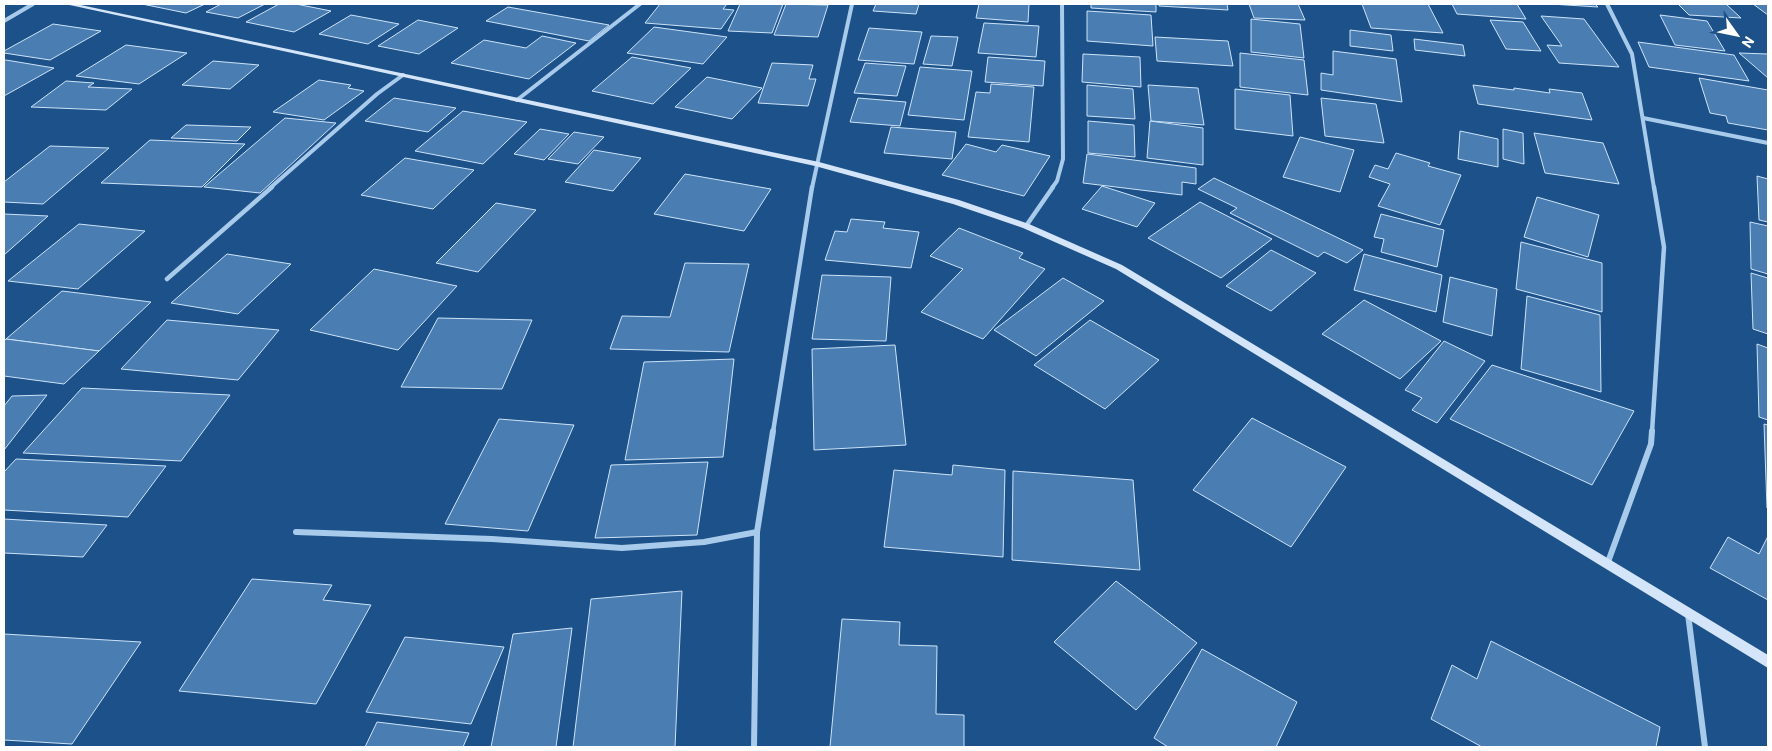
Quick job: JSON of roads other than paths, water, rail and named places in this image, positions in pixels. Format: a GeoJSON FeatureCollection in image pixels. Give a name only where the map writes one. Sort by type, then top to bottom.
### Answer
{"type":"FeatureCollection","features":[{"type":"Feature","properties":{"kind":"main road"},"geometry":{"type":"LineString","coordinates":[[68,4],[816,164],[956,202],[1026,226],[1119,267],[1608,562],[1768,662]]}},
{"type":"Feature","properties":{"kind":"street"},"geometry":{"type":"LineString","coordinates":[[4,21],[33,4]]}},
{"type":"Feature","properties":{"kind":"street"},"geometry":{"type":"LineString","coordinates":[[517,100],[640,4]]}},
{"type":"Feature","properties":{"kind":"street"},"geometry":{"type":"LineString","coordinates":[[754,747],[756,532],[816,164],[852,4]]}},
{"type":"Feature","properties":{"kind":"street"},"geometry":{"type":"LineString","coordinates":[[1026,226],[1057,181],[1063,159],[1062,4]]}},
{"type":"Feature","properties":{"kind":"street"},"geometry":{"type":"LineString","coordinates":[[1607,4],[1632,54],[1664,247],[1651,444],[1608,562]]}},
{"type":"Feature","properties":{"kind":"street"},"geometry":{"type":"LineString","coordinates":[[167,279],[377,94],[403,75]]}},
{"type":"Feature","properties":{"kind":"street"},"geometry":{"type":"LineString","coordinates":[[1643,118],[1768,143]]}},
{"type":"Feature","properties":{"kind":"street"},"geometry":{"type":"LineString","coordinates":[[296,532],[492,539],[622,548],[704,542],[756,532]]}},
{"type":"Feature","properties":{"kind":"street"},"geometry":{"type":"LineString","coordinates":[[1688,613],[1705,747]]}}]}
